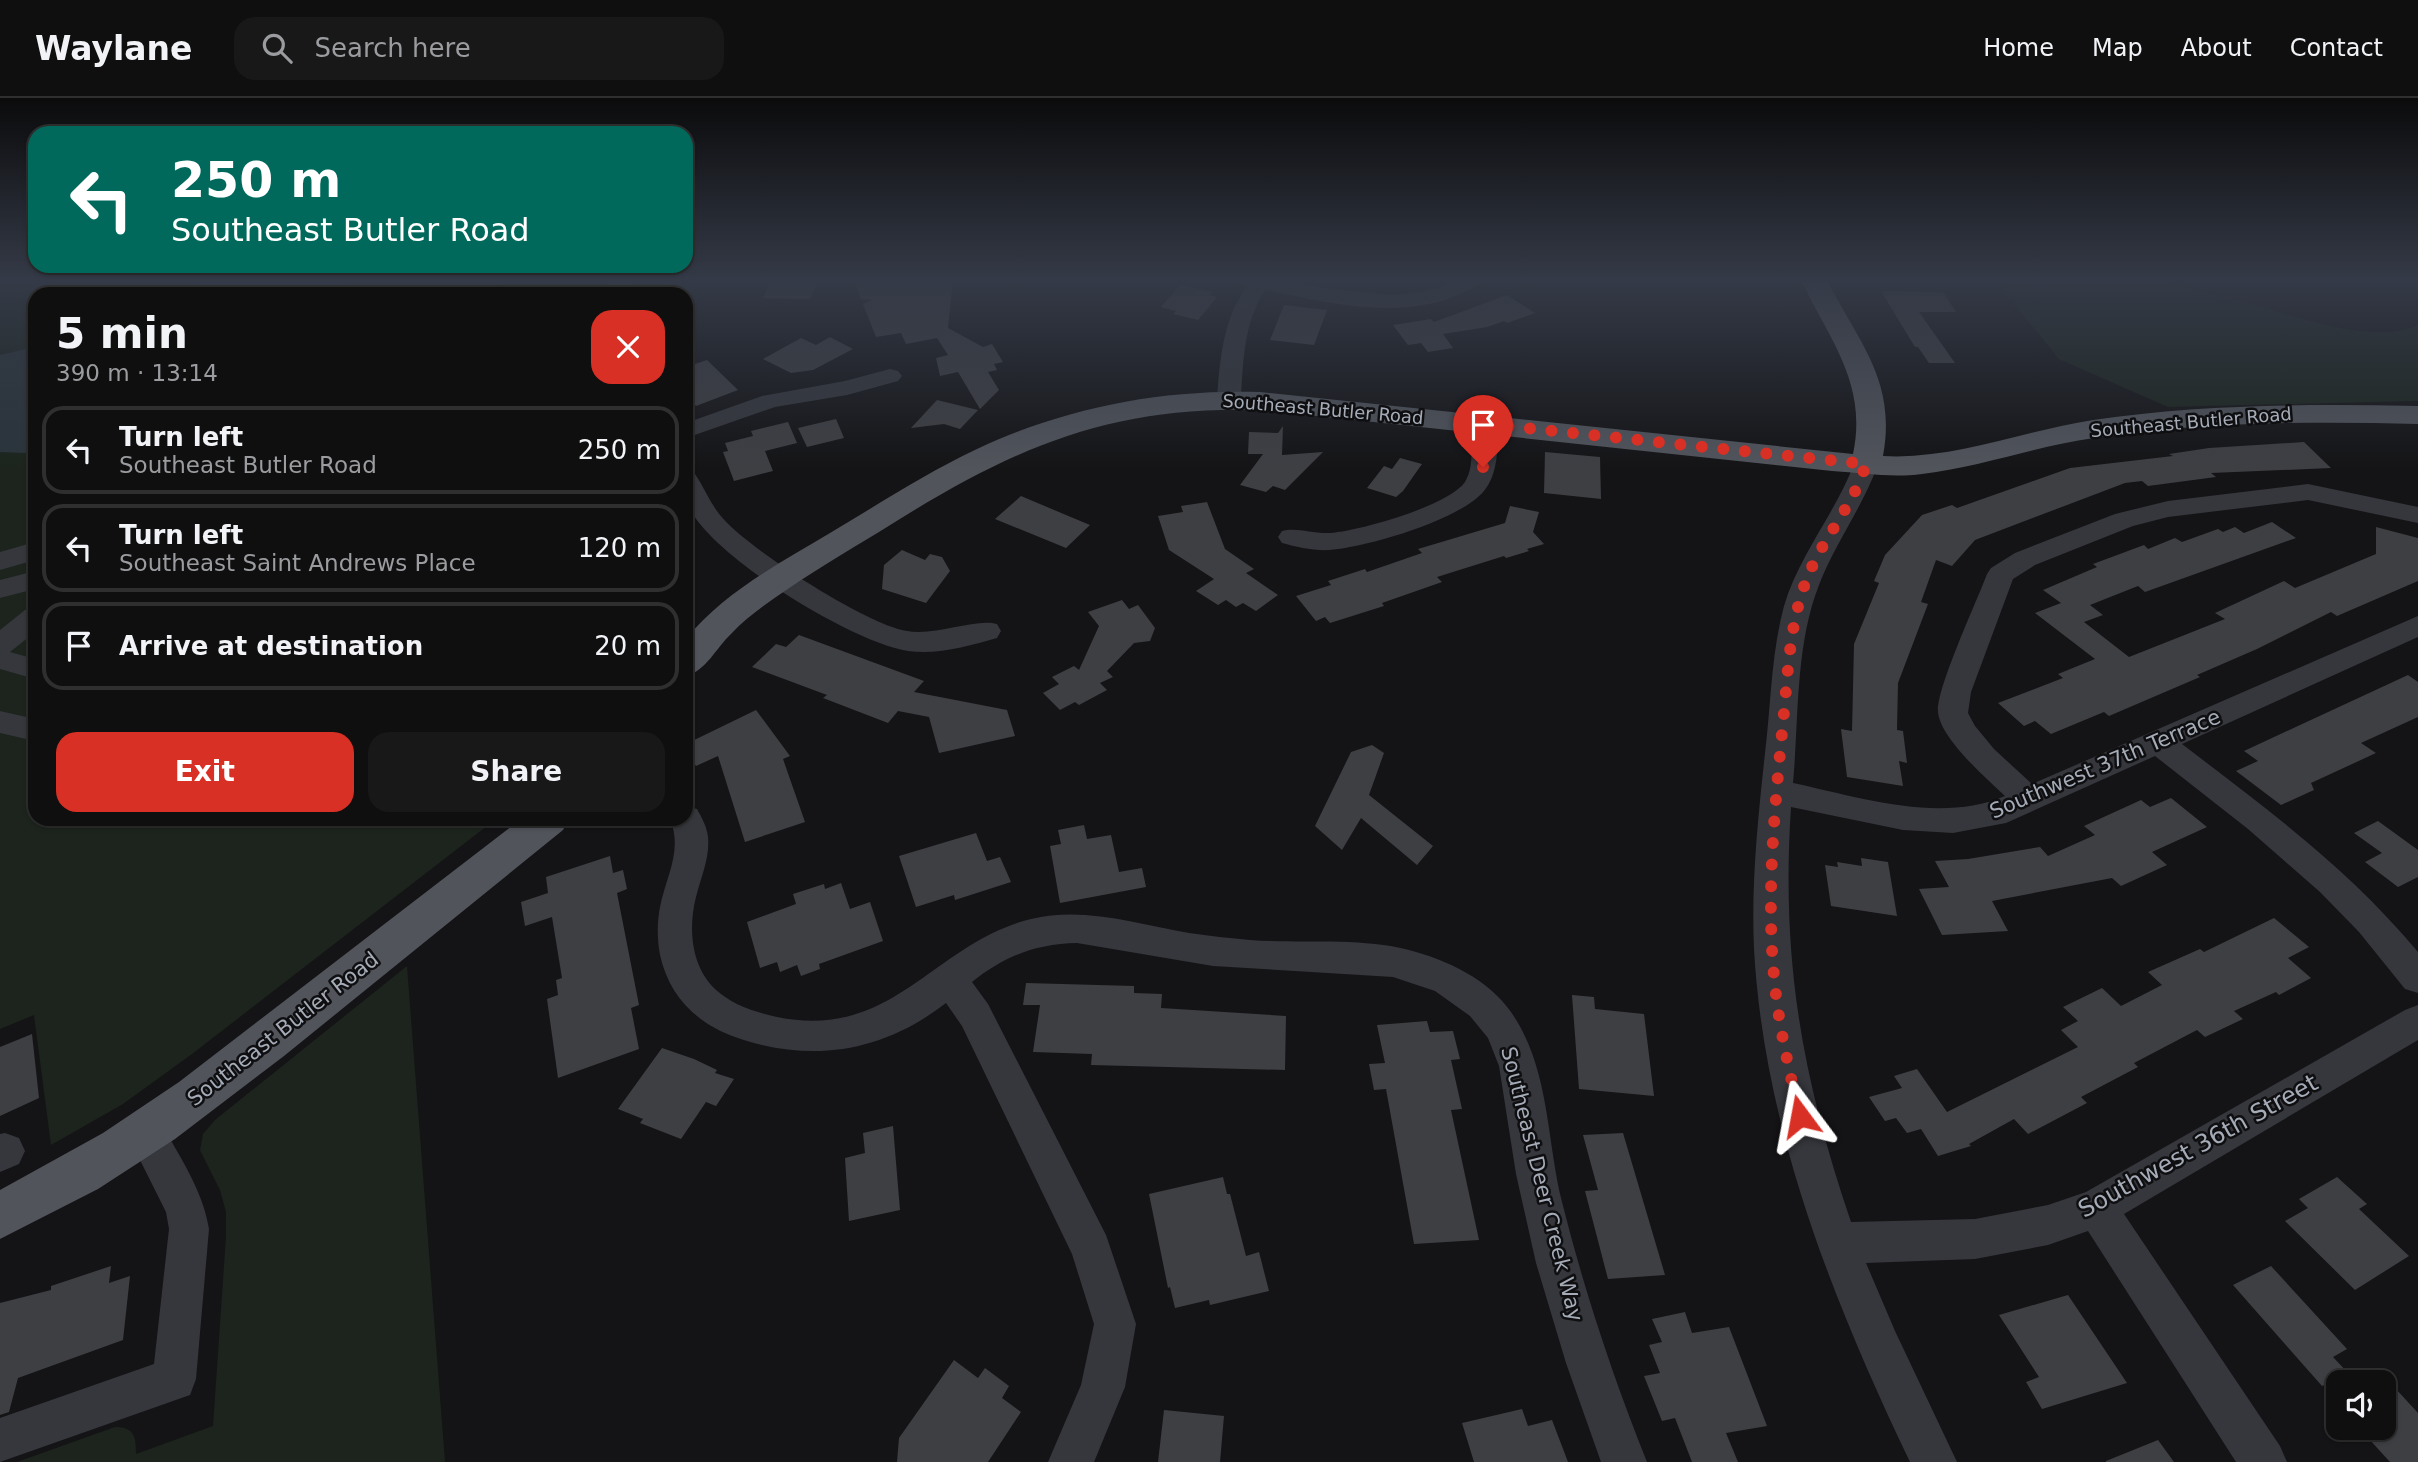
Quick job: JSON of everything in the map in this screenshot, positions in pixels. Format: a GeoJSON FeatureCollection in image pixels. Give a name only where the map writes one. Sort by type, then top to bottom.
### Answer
{"type":"FeatureCollection","features":[{"type":"Feature","properties":{"kind":"main road"},"geometry":{"type":"LineString","coordinates":[[1847,342],[1869,390],[1875,419],[1874,436],[1866,464]]}},
{"type":"Feature","properties":{"kind":"main road","name":"Southeast Butler Road"},"geometry":{"type":"LineString","coordinates":[[693,656],[736,609],[783,576],[941,481],[1022,440],[1085,420],[1187,401],[1229,399],[1903,467],[1968,456],[2056,436],[2175,420],[2323,413],[2418,415]]}},
{"type":"Feature","properties":{"kind":"main road","name":"Southeast Butler Road"},"geometry":{"type":"LineString","coordinates":[[0,1215],[72,1178],[146,1134],[206,1090],[540,826]]}},
{"type":"Feature","properties":{"kind":"street"},"geometry":{"type":"LineString","coordinates":[[1229,399],[1235,342]]}},
{"type":"Feature","properties":{"kind":"street"},"geometry":{"type":"LineString","coordinates":[[693,429],[771,401],[890,376]]}},
{"type":"Feature","properties":{"kind":"street"},"geometry":{"type":"LineString","coordinates":[[1291,537],[1320,542],[1353,538],[1432,513],[1457,501],[1474,487],[1483,467],[1487,424]]}},
{"type":"Feature","properties":{"kind":"street"},"geometry":{"type":"LineString","coordinates":[[1866,464],[1860,484],[1821,549],[1806,582],[1791,641],[1777,792],[1771,934],[1778,1010],[1800,1116],[1839,1243],[1881,1353],[1934,1462]]}},
{"type":"Feature","properties":{"kind":"street"},"geometry":{"type":"LineString","coordinates":[[693,491],[712,522],[742,548],[837,612],[897,639],[943,643],[987,631]]}},
{"type":"Feature","properties":{"kind":"street"},"geometry":{"type":"LineString","coordinates":[[2029,800],[1983,758],[1963,733],[1952,713],[1955,692],[2001,574],[2025,559],[2113,524],[2141,514],[2168,509],[2308,492],[2418,515]]}},
{"type":"Feature","properties":{"kind":"street"},"geometry":{"type":"LineString","coordinates":[[0,561],[28,553]]}},
{"type":"Feature","properties":{"kind":"street"},"geometry":{"type":"LineString","coordinates":[[0,589],[28,582]]}},
{"type":"Feature","properties":{"kind":"street"},"geometry":{"type":"LineString","coordinates":[[0,645],[28,623]]}},
{"type":"Feature","properties":{"kind":"street","name":"Southwest 37th Terrace"},"geometry":{"type":"LineString","coordinates":[[1777,792],[1903,818],[1953,820],[1995,814],[2418,626]]}},
{"type":"Feature","properties":{"kind":"street"},"geometry":{"type":"LineString","coordinates":[[0,659],[28,666]]}},
{"type":"Feature","properties":{"kind":"street"},"geometry":{"type":"LineString","coordinates":[[0,722],[28,728]]}},
{"type":"Feature","properties":{"kind":"street"},"geometry":{"type":"LineString","coordinates":[[2159,743],[2286,841],[2321,872],[2358,906],[2418,978]]}},
{"type":"Feature","properties":{"kind":"street","name":"Southeast Deer Creek Way"},"geometry":{"type":"LineString","coordinates":[[688,826],[693,842],[690,865],[678,903],[675,928],[677,950],[685,975],[700,998],[722,1014],[743,1024],[779,1034],[814,1037],[844,1033],[883,1022],[903,1012],[981,953],[1006,941],[1063,928],[1093,930],[1210,951],[1283,957],[1373,958],[1410,965],[1463,988],[1500,1025],[1513,1050],[1543,1206],[1592,1383],[1624,1462]]}},
{"type":"Feature","properties":{"kind":"street"},"geometry":{"type":"LineString","coordinates":[[949,978],[975,1015],[1091,1249],[1115,1324],[1103,1387],[1071,1462]]}},
{"type":"Feature","properties":{"kind":"street","name":"Southwest 36th Street"},"geometry":{"type":"LineString","coordinates":[[1839,1243],[1975,1239],[2048,1225],[2097,1208],[2418,1021]]}},
{"type":"Feature","properties":{"kind":"street"},"geometry":{"type":"LineString","coordinates":[[0,1441],[174,1379],[189,1229],[186,1209],[146,1134]]}},
{"type":"Feature","properties":{"kind":"street"},"geometry":{"type":"LineString","coordinates":[[2097,1208],[2231,1416],[2264,1462]]}},
{"type":"Feature","properties":{"kind":"shaded area"},"geometry":{"type":"Polygon","coordinates":[[[0,342],[28,342],[28,826],[487,826],[192,1054],[123,1104],[51,1145],[34,1015],[0,1029],[0,342]]]}},
{"type":"Feature","properties":{"kind":"shaded area"},"geometry":{"type":"Polygon","coordinates":[[[2045,342],[2418,342],[2418,401],[2168,407],[2059,359],[2045,342]]]}},
{"type":"Feature","properties":{"kind":"shaded area"},"geometry":{"type":"Polygon","coordinates":[[[28,349],[26,453],[0,452],[0,355],[28,349]]]}},
{"type":"Feature","properties":{"kind":"shaded area"},"geometry":{"type":"Polygon","coordinates":[[[407,966],[445,1462],[17,1462],[115,1427],[127,1429],[133,1434],[136,1454],[213,1426],[226,1212],[220,1190],[200,1150],[203,1134],[215,1120],[407,966]]]}},
{"type":"Feature","properties":{"kind":"building"},"geometry":{"type":"Polygon","coordinates":[[[794,342],[809,342],[816,345],[822,342],[839,342],[853,349],[813,370],[791,373],[763,359],[794,342]]]}},
{"type":"Feature","properties":{"kind":"building"},"geometry":{"type":"Polygon","coordinates":[[[939,342],[973,342],[983,347],[992,344],[1003,362],[994,364],[997,370],[988,372],[999,390],[980,409],[958,372],[940,376],[936,358],[948,355],[939,342]]]}},
{"type":"Feature","properties":{"kind":"building"},"geometry":{"type":"Polygon","coordinates":[[[1285,342],[1315,342],[1314,345],[1285,342]]]}},
{"type":"Feature","properties":{"kind":"building"},"geometry":{"type":"Polygon","coordinates":[[[1405,342],[1448,342],[1453,348],[1428,352],[1421,343],[1408,345],[1405,342]]]}},
{"type":"Feature","properties":{"kind":"building"},"geometry":{"type":"Polygon","coordinates":[[[1912,342],[1940,342],[1955,363],[1929,363],[1918,347],[1912,342]]]}},
{"type":"Feature","properties":{"kind":"building"},"geometry":{"type":"Polygon","coordinates":[[[707,360],[738,390],[696,406],[693,403],[693,365],[707,360]]]}},
{"type":"Feature","properties":{"kind":"building"},"geometry":{"type":"Polygon","coordinates":[[[937,400],[978,410],[960,429],[944,424],[911,428],[937,400]]]}},
{"type":"Feature","properties":{"kind":"building"},"geometry":{"type":"Polygon","coordinates":[[[836,419],[844,438],[807,447],[798,428],[836,419]]]}},
{"type":"Feature","properties":{"kind":"building"},"geometry":{"type":"Polygon","coordinates":[[[788,422],[797,443],[765,451],[773,471],[734,481],[723,452],[728,451],[725,443],[753,436],[751,431],[788,422]]]}},
{"type":"Feature","properties":{"kind":"building"},"geometry":{"type":"Polygon","coordinates":[[[1283,426],[1282,455],[1323,452],[1285,490],[1273,486],[1266,492],[1240,485],[1263,454],[1248,454],[1249,432],[1278,433],[1283,426]]]}},
{"type":"Feature","properties":{"kind":"building"},"geometry":{"type":"Polygon","coordinates":[[[2304,442],[2331,468],[2211,473],[2216,477],[2148,486],[2142,481],[2125,483],[1975,540],[1952,566],[1936,560],[1921,602],[1928,604],[1898,683],[1897,730],[1903,731],[1907,763],[1899,761],[1903,786],[1847,777],[1841,729],[1852,731],[1854,644],[1879,583],[1874,581],[1885,555],[1922,515],[1952,505],[1957,508],[2070,468],[2173,456],[2169,454],[2209,448],[2304,442]]]}},
{"type":"Feature","properties":{"kind":"building"},"geometry":{"type":"Polygon","coordinates":[[[1545,452],[1600,457],[1601,499],[1544,493],[1545,452]]]}},
{"type":"Feature","properties":{"kind":"building"},"geometry":{"type":"Polygon","coordinates":[[[1400,458],[1422,464],[1403,491],[1396,497],[1367,488],[1384,466],[1392,469],[1400,458]]]}},
{"type":"Feature","properties":{"kind":"building"},"geometry":{"type":"Polygon","coordinates":[[[1021,496],[1090,525],[1066,548],[995,519],[1021,496]]]}},
{"type":"Feature","properties":{"kind":"building"},"geometry":{"type":"Polygon","coordinates":[[[1207,502],[1225,549],[1254,569],[1246,573],[1278,595],[1256,611],[1243,603],[1236,607],[1226,600],[1218,605],[1196,591],[1214,579],[1169,550],[1158,516],[1183,512],[1181,506],[1207,502]]]}},
{"type":"Feature","properties":{"kind":"building"},"geometry":{"type":"Polygon","coordinates":[[[1510,506],[1539,512],[1533,532],[1544,544],[1527,549],[1529,551],[1437,577],[1442,582],[1382,603],[1384,606],[1330,623],[1325,617],[1316,621],[1296,596],[1331,585],[1328,581],[1365,569],[1367,572],[1422,553],[1418,549],[1505,523],[1510,506]]]}},
{"type":"Feature","properties":{"kind":"building"},"geometry":{"type":"Polygon","coordinates":[[[2272,522],[2296,538],[2145,592],[2138,586],[2090,605],[2103,615],[2084,622],[2129,657],[2225,619],[2215,613],[2284,581],[2295,588],[2376,554],[2376,527],[2418,538],[2418,581],[2337,616],[2331,612],[2197,675],[2200,677],[2109,716],[2104,712],[2051,734],[2035,721],[2024,726],[1998,703],[2063,678],[2058,674],[2095,659],[2035,613],[2061,603],[2043,590],[2097,567],[2093,564],[2144,545],[2148,549],[2175,538],[2182,542],[2218,529],[2223,532],[2235,527],[2244,533],[2272,522]]]}},
{"type":"Feature","properties":{"kind":"building"},"geometry":{"type":"Polygon","coordinates":[[[902,550],[925,560],[930,554],[942,557],[950,571],[926,603],[882,589],[884,565],[902,550]]]}},
{"type":"Feature","properties":{"kind":"building"},"geometry":{"type":"Polygon","coordinates":[[[1122,600],[1129,609],[1138,605],[1155,628],[1150,641],[1134,643],[1107,671],[1113,677],[1100,683],[1107,690],[1079,705],[1075,702],[1060,710],[1043,693],[1059,684],[1052,677],[1074,666],[1079,670],[1099,626],[1088,612],[1122,600]]]}},
{"type":"Feature","properties":{"kind":"building"},"geometry":{"type":"Polygon","coordinates":[[[799,635],[924,681],[914,692],[1007,710],[1015,736],[939,753],[929,717],[898,711],[888,723],[823,698],[827,695],[752,667],[776,644],[786,647],[799,635]]]}},
{"type":"Feature","properties":{"kind":"building"},"geometry":{"type":"Polygon","coordinates":[[[2408,675],[2418,682],[2418,717],[2361,743],[2376,753],[2311,783],[2314,790],[2281,805],[2236,771],[2258,761],[2244,751],[2408,675]]]}},
{"type":"Feature","properties":{"kind":"building"},"geometry":{"type":"Polygon","coordinates":[[[756,710],[790,756],[783,759],[805,822],[745,842],[718,756],[696,766],[693,762],[693,741],[756,710]]]}},
{"type":"Feature","properties":{"kind":"building"},"geometry":{"type":"Polygon","coordinates":[[[1372,745],[1384,753],[1369,795],[1433,846],[1417,865],[1361,818],[1342,850],[1315,826],[1351,752],[1372,745]]]}},
{"type":"Feature","properties":{"kind":"building"},"geometry":{"type":"Polygon","coordinates":[[[2171,798],[2207,827],[2152,852],[2167,865],[2121,886],[2112,878],[1992,901],[2008,931],[1942,935],[1919,889],[1949,887],[1935,861],[1968,859],[2040,847],[2048,856],[2095,835],[2084,826],[2141,800],[2150,807],[2171,798]]]}},
{"type":"Feature","properties":{"kind":"building"},"geometry":{"type":"Polygon","coordinates":[[[2378,821],[2418,850],[2418,877],[2398,887],[2365,862],[2382,853],[2354,833],[2378,821]]]}},
{"type":"Feature","properties":{"kind":"building"},"geometry":{"type":"Polygon","coordinates":[[[1084,825],[1087,839],[1111,835],[1119,872],[1142,868],[1146,887],[1060,903],[1050,846],[1061,844],[1058,830],[1084,825]]]}},
{"type":"Feature","properties":{"kind":"building"},"geometry":{"type":"Polygon","coordinates":[[[976,833],[987,861],[1000,857],[1011,882],[955,900],[954,895],[916,907],[899,856],[976,833]]]}},
{"type":"Feature","properties":{"kind":"building"},"geometry":{"type":"Polygon","coordinates":[[[610,856],[613,873],[623,870],[627,889],[617,893],[639,1005],[631,1008],[639,1049],[558,1078],[547,999],[558,995],[556,980],[562,978],[552,917],[525,926],[521,902],[548,893],[546,877],[610,856]]]}},
{"type":"Feature","properties":{"kind":"building"},"geometry":{"type":"Polygon","coordinates":[[[1861,858],[1888,862],[1897,916],[1831,906],[1825,865],[1838,867],[1837,862],[1862,866],[1861,858]]]}},
{"type":"Feature","properties":{"kind":"building"},"geometry":{"type":"Polygon","coordinates":[[[841,883],[850,909],[870,902],[883,941],[819,964],[820,969],[801,976],[797,965],[780,972],[777,962],[760,968],[747,922],[796,904],[793,894],[824,884],[825,889],[841,883]]]}},
{"type":"Feature","properties":{"kind":"building"},"geometry":{"type":"Polygon","coordinates":[[[2274,918],[2309,947],[2288,958],[2311,978],[2279,995],[2276,992],[2234,1011],[2243,1019],[2205,1037],[2197,1030],[2134,1063],[2138,1067],[2081,1097],[2087,1103],[2028,1134],[2014,1119],[1969,1144],[1971,1146],[1938,1156],[1921,1129],[1907,1133],[1896,1118],[1885,1121],[1869,1097],[1902,1088],[1894,1076],[1917,1069],[1947,1112],[2078,1047],[2061,1030],[2078,1021],[2063,1007],[2102,988],[2121,1006],[2162,985],[2148,972],[2200,949],[2204,952],[2274,918]]]}},
{"type":"Feature","properties":{"kind":"building"},"geometry":{"type":"Polygon","coordinates":[[[1026,983],[1134,986],[1134,993],[1162,994],[1161,1008],[1286,1016],[1285,1070],[1091,1065],[1092,1054],[1033,1052],[1040,1005],[1023,1005],[1026,983]]]}},
{"type":"Feature","properties":{"kind":"building"},"geometry":{"type":"Polygon","coordinates":[[[1572,995],[1594,997],[1595,1009],[1644,1014],[1654,1096],[1579,1089],[1572,995]]]}},
{"type":"Feature","properties":{"kind":"building"},"geometry":{"type":"Polygon","coordinates":[[[1427,1021],[1430,1032],[1453,1031],[1460,1059],[1451,1060],[1462,1109],[1451,1110],[1479,1240],[1414,1244],[1386,1089],[1374,1090],[1369,1064],[1385,1063],[1377,1025],[1427,1021]]]}},
{"type":"Feature","properties":{"kind":"building"},"geometry":{"type":"Polygon","coordinates":[[[32,1034],[39,1098],[0,1116],[0,1047],[32,1034]]]}},
{"type":"Feature","properties":{"kind":"building"},"geometry":{"type":"Polygon","coordinates":[[[662,1048],[694,1059],[717,1070],[715,1073],[734,1079],[716,1106],[706,1102],[681,1139],[640,1123],[643,1119],[618,1109],[662,1048]]]}},
{"type":"Feature","properties":{"kind":"building"},"geometry":{"type":"Polygon","coordinates":[[[893,1126],[900,1210],[849,1221],[845,1158],[865,1153],[863,1133],[893,1126]]]}},
{"type":"Feature","properties":{"kind":"building"},"geometry":{"type":"Polygon","coordinates":[[[1623,1133],[1665,1275],[1608,1279],[1585,1191],[1598,1190],[1583,1135],[1623,1133]]]}},
{"type":"Feature","properties":{"kind":"building"},"geometry":{"type":"Polygon","coordinates":[[[1223,1177],[1246,1256],[1259,1252],[1269,1291],[1210,1305],[1209,1300],[1175,1308],[1170,1287],[1168,1288],[1149,1194],[1223,1177]]]}},
{"type":"Feature","properties":{"kind":"building"},"geometry":{"type":"Polygon","coordinates":[[[2337,1177],[2367,1204],[2359,1209],[2409,1256],[2355,1290],[2285,1221],[2308,1208],[2299,1199],[2337,1177]]]}},
{"type":"Feature","properties":{"kind":"building"},"geometry":{"type":"Polygon","coordinates":[[[111,1266],[109,1283],[130,1276],[123,1340],[18,1378],[9,1412],[0,1415],[0,1303],[51,1290],[51,1286],[111,1266]]]}},
{"type":"Feature","properties":{"kind":"building"},"geometry":{"type":"Polygon","coordinates":[[[2271,1266],[2347,1349],[2333,1357],[2345,1370],[2326,1370],[2326,1384],[2322,1386],[2233,1285],[2271,1266]]]}},
{"type":"Feature","properties":{"kind":"building"},"geometry":{"type":"Polygon","coordinates":[[[2068,1295],[2127,1383],[2042,1409],[2026,1382],[2039,1377],[1999,1315],[2068,1295]]]}},
{"type":"Feature","properties":{"kind":"building"},"geometry":{"type":"Polygon","coordinates":[[[1685,1312],[1692,1333],[1729,1327],[1767,1426],[1726,1433],[1738,1462],[1692,1462],[1675,1418],[1662,1421],[1644,1376],[1660,1373],[1649,1345],[1662,1342],[1652,1319],[1685,1312]]]}},
{"type":"Feature","properties":{"kind":"building"},"geometry":{"type":"Polygon","coordinates":[[[954,1360],[978,1378],[985,1368],[1009,1386],[1002,1398],[1021,1412],[988,1462],[897,1462],[899,1438],[954,1360]]]}},
{"type":"Feature","properties":{"kind":"building"},"geometry":{"type":"Polygon","coordinates":[[[2396,1389],[2418,1413],[2418,1462],[2390,1462],[2370,1440],[2396,1440],[2396,1389]]]}},
{"type":"Feature","properties":{"kind":"building"},"geometry":{"type":"Polygon","coordinates":[[[1522,1409],[1528,1426],[1552,1420],[1568,1462],[1474,1462],[1462,1423],[1522,1409]]]}},
{"type":"Feature","properties":{"kind":"building"},"geometry":{"type":"Polygon","coordinates":[[[1164,1410],[1224,1416],[1220,1462],[1158,1462],[1164,1410]]]}},
{"type":"Feature","properties":{"kind":"building"},"geometry":{"type":"Polygon","coordinates":[[[2158,1440],[2174,1462],[2106,1462],[2106,1461],[2158,1440]]]}},
{"type":"Feature","properties":{"kind":"route"},"geometry":{"type":"LineString","coordinates":[[1483,467],[1487,424],[1866,464],[1860,484],[1821,549],[1806,582],[1791,641],[1777,792],[1771,934],[1778,1010],[1800,1116]]}}]}
